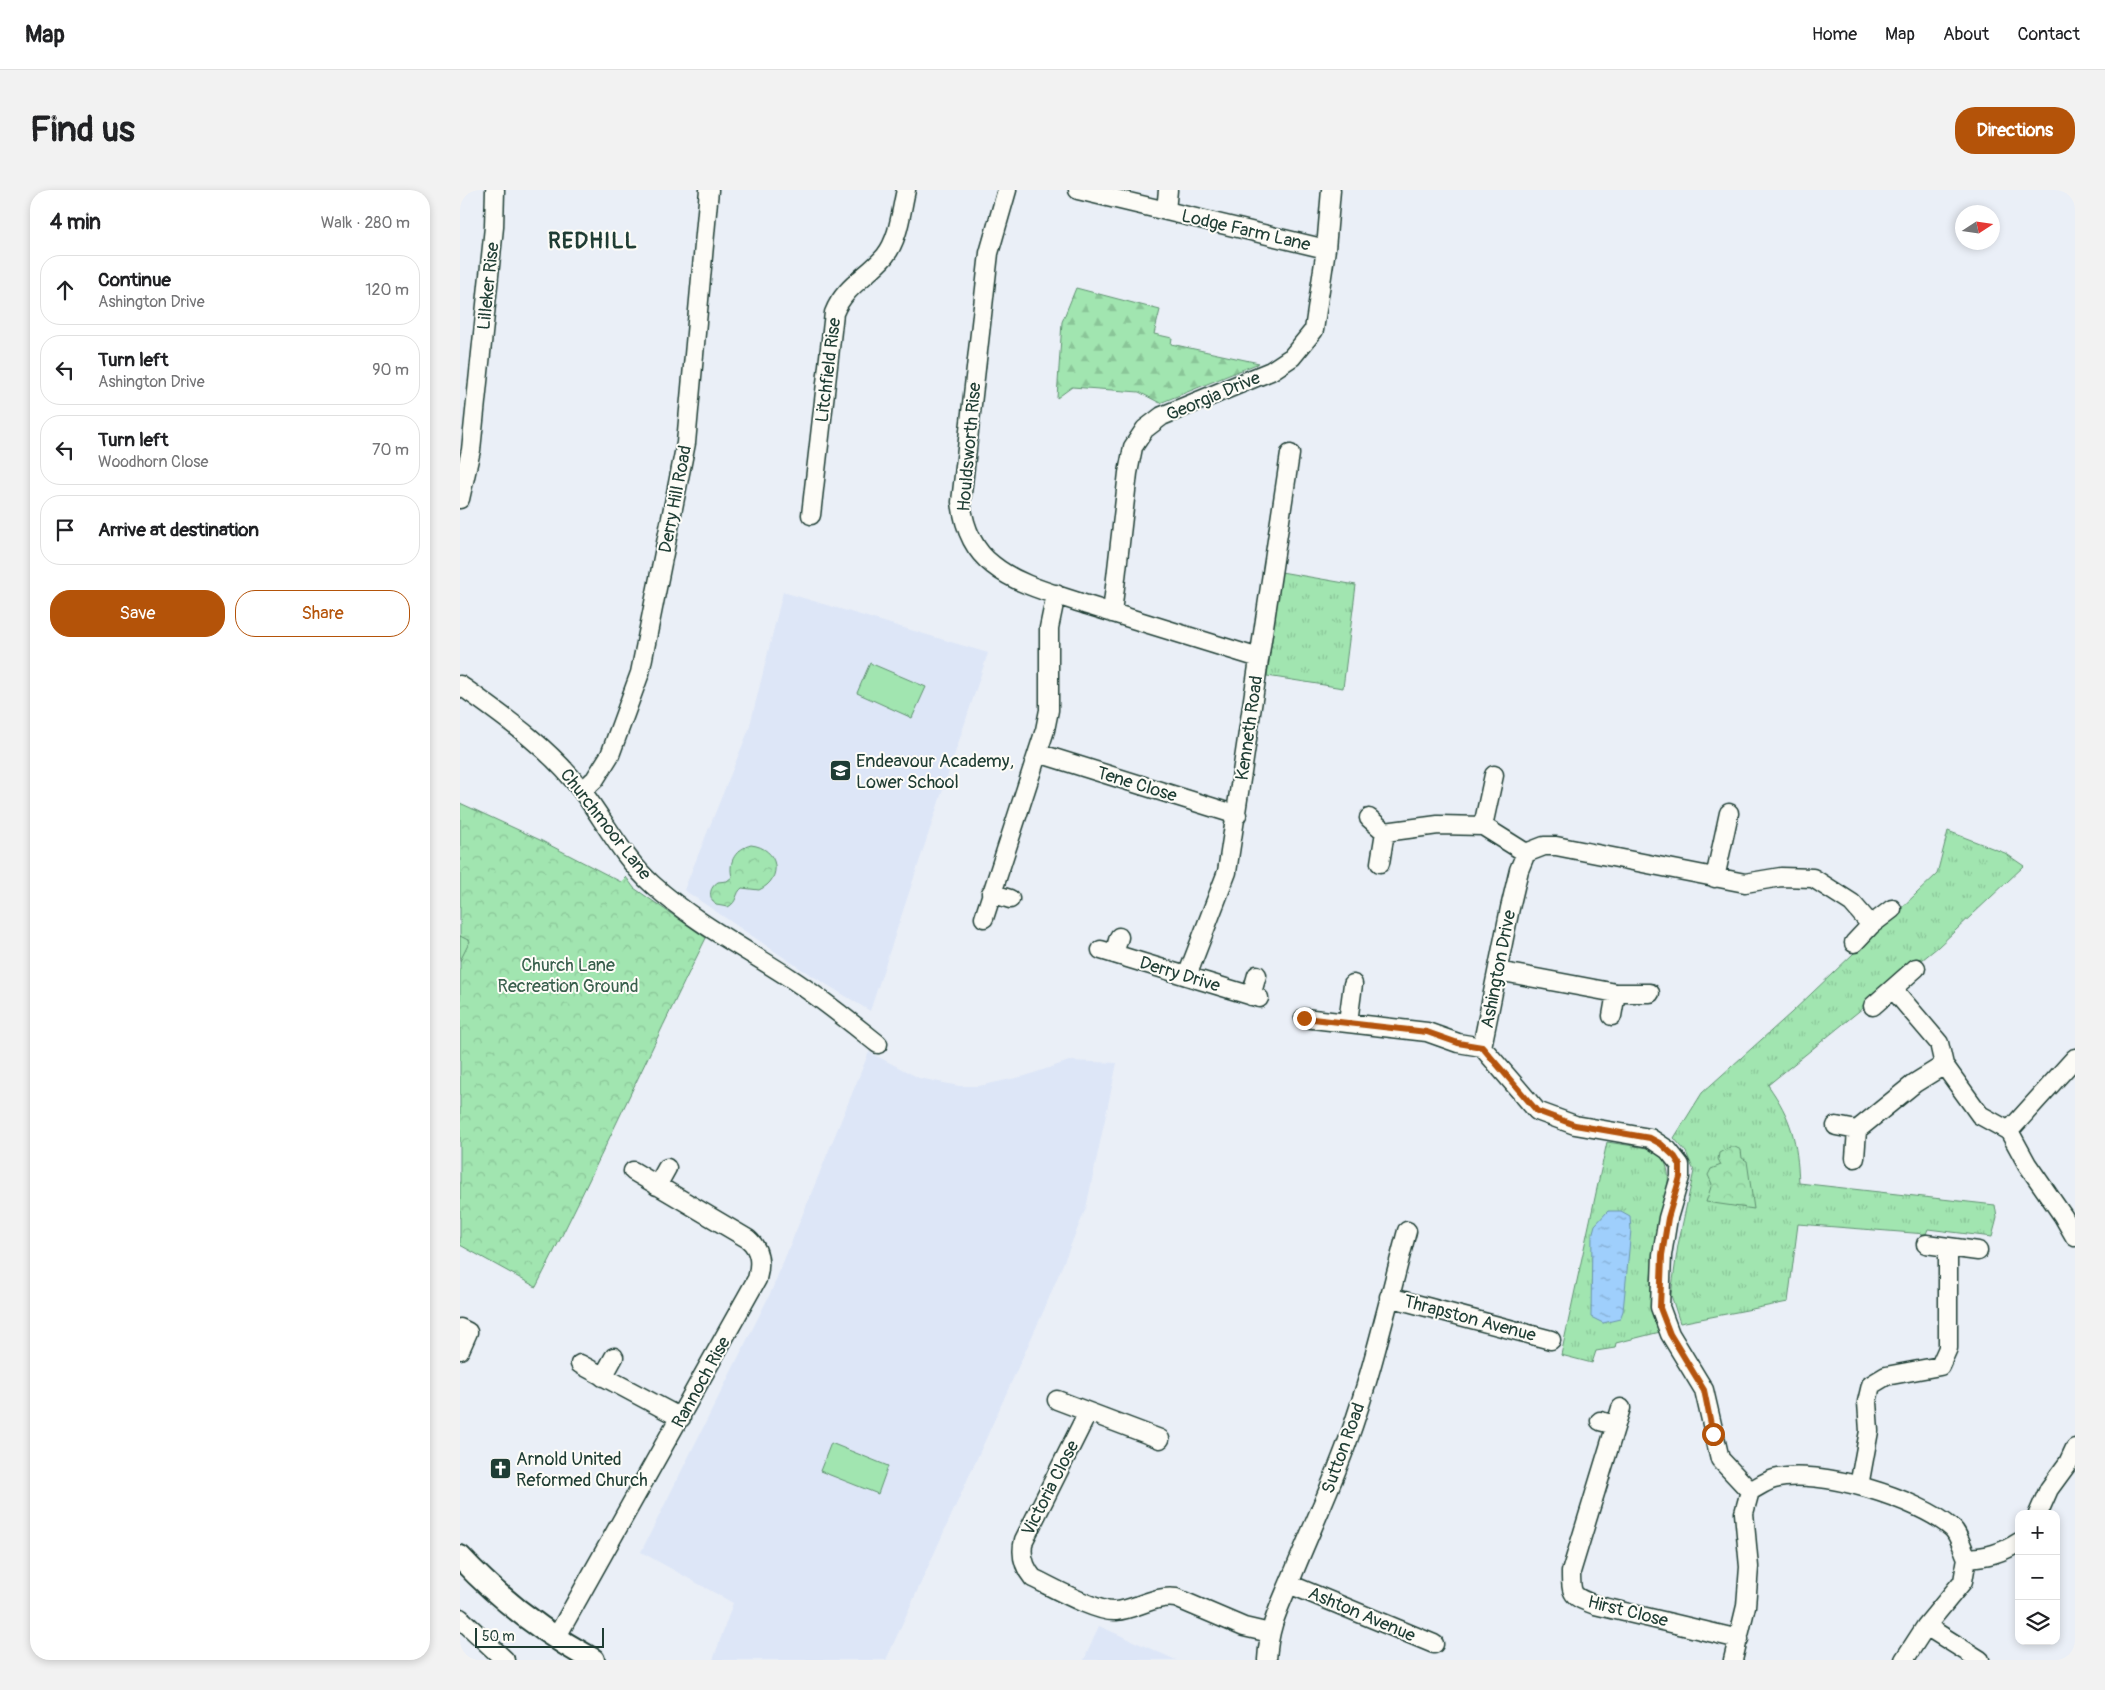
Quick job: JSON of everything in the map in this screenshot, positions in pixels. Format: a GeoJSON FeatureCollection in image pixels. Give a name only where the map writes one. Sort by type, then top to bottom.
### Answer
{"type":"FeatureCollection","features":[{"type":"Feature","properties":{"kind":"street","name":"Lilleker Rise"},"geometry":{"type":"LineString","coordinates":[[460,499],[471,450],[494,227],[495,190]]}},
{"type":"Feature","properties":{"kind":"street","name":"Derry Hill Road"},"geometry":{"type":"LineString","coordinates":[[582,791],[594,779],[610,755],[640,673],[686,443],[709,190]]}},
{"type":"Feature","properties":{"kind":"street","name":"Litchfield Rise"},"geometry":{"type":"LineString","coordinates":[[811,515],[834,313],[838,301],[884,257],[893,244],[906,190]]}},
{"type":"Feature","properties":{"kind":"street","name":"Houldsworth Rise"},"geometry":{"type":"LineString","coordinates":[[1007,190],[989,253],[961,502],[963,521],[978,551],[991,564],[1009,576],[1056,594],[1259,658]]}},
{"type":"Feature","properties":{"kind":"street","name":"Lodge Farm Lane"},"geometry":{"type":"LineString","coordinates":[[1078,190],[1326,249]]}},
{"type":"Feature","properties":{"kind":"street"},"geometry":{"type":"LineString","coordinates":[[1166,211],[1168,190]]}},
{"type":"Feature","properties":{"kind":"street","name":"Georgia Drive"},"geometry":{"type":"LineString","coordinates":[[1112,613],[1128,473],[1133,446],[1145,430],[1162,416],[1271,371],[1292,357],[1314,330],[1326,249],[1331,190]]}},
{"type":"Feature","properties":{"kind":"street","name":"Kenneth Road"},"geometry":{"type":"LineString","coordinates":[[1187,976],[1227,872],[1259,658],[1280,469],[1290,454]]}},
{"type":"Feature","properties":{"kind":"street"},"geometry":{"type":"LineString","coordinates":[[984,918],[1038,754],[1049,710],[1049,628],[1056,594]]}},
{"type":"Feature","properties":{"kind":"street","name":"Churchmoor Lane"},"geometry":{"type":"LineString","coordinates":[[460,685],[520,730],[561,766],[582,791],[628,858],[653,885],[686,911],[790,978],[878,1044]]}},
{"type":"Feature","properties":{"kind":"street","name":"Tene Close"},"geometry":{"type":"LineString","coordinates":[[1038,754],[1237,815]]}},
{"type":"Feature","properties":{"kind":"street"},"geometry":{"type":"LineString","coordinates":[[1483,826],[1494,775]]}},
{"type":"Feature","properties":{"kind":"street"},"geometry":{"type":"LineString","coordinates":[[1715,878],[1729,813]]}},
{"type":"Feature","properties":{"kind":"street"},"geometry":{"type":"LineString","coordinates":[[1369,818],[1385,832],[1438,825],[1483,826],[1526,854],[1544,846],[1572,847],[1745,884],[1781,877],[1813,878],[1852,903],[1871,925]]}},
{"type":"Feature","properties":{"kind":"street"},"geometry":{"type":"LineString","coordinates":[[1380,862],[1385,832]]}},
{"type":"Feature","properties":{"kind":"street","name":"Ashington Drive"},"geometry":{"type":"LineString","coordinates":[[1526,854],[1519,870],[1482,1047],[1537,1111],[1575,1125],[1650,1138],[1661,1144],[1675,1157],[1680,1165],[1680,1177],[1668,1218],[1662,1255],[1660,1308],[1670,1334],[1704,1390],[1720,1459],[1750,1491]]}},
{"type":"Feature","properties":{"kind":"street"},"geometry":{"type":"LineString","coordinates":[[991,894],[1010,899]]}},
{"type":"Feature","properties":{"kind":"street"},"geometry":{"type":"LineString","coordinates":[[1854,943],[1871,925],[1892,909]]}},
{"type":"Feature","properties":{"kind":"street","name":"Derry Drive"},"geometry":{"type":"LineString","coordinates":[[1119,937],[1107,952],[1255,997],[1257,976]]}},
{"type":"Feature","properties":{"kind":"street"},"geometry":{"type":"LineString","coordinates":[[1873,1006],[1916,968]]}},
{"type":"Feature","properties":{"kind":"street"},"geometry":{"type":"LineString","coordinates":[[1498,971],[1616,992],[1650,993]]}},
{"type":"Feature","properties":{"kind":"street"},"geometry":{"type":"LineString","coordinates":[[1348,1022],[1353,984]]}},
{"type":"Feature","properties":{"kind":"street"},"geometry":{"type":"LineString","coordinates":[[1893,989],[1939,1043],[1944,1065],[1980,1116],[2009,1131],[2027,1164],[2063,1216],[2075,1237]]}},
{"type":"Feature","properties":{"kind":"street"},"geometry":{"type":"LineString","coordinates":[[1612,1016],[1616,992]]}},
{"type":"Feature","properties":{"kind":"street"},"geometry":{"type":"LineString","coordinates":[[1304,1018],[1427,1032],[1458,1043],[1482,1047]]}},
{"type":"Feature","properties":{"kind":"street"},"geometry":{"type":"LineString","coordinates":[[2009,1131],[2075,1058]]}},
{"type":"Feature","properties":{"kind":"street"},"geometry":{"type":"LineString","coordinates":[[1855,1158],[1856,1130],[1914,1083],[1944,1065]]}},
{"type":"Feature","properties":{"kind":"street"},"geometry":{"type":"LineString","coordinates":[[1836,1126],[1856,1130]]}},
{"type":"Feature","properties":{"kind":"street"},"geometry":{"type":"LineString","coordinates":[[657,1186],[667,1168]]}},
{"type":"Feature","properties":{"kind":"street","name":"Rannoch Rise"},"geometry":{"type":"LineString","coordinates":[[556,1638],[681,1418],[757,1279],[759,1262],[755,1245],[633,1171]]}},
{"type":"Feature","properties":{"kind":"street","name":"Sutton Road"},"geometry":{"type":"LineString","coordinates":[[1267,1660],[1270,1632],[1277,1608],[1289,1584],[1347,1444],[1407,1231]]}},
{"type":"Feature","properties":{"kind":"street"},"geometry":{"type":"LineString","coordinates":[[1926,1244],[1978,1251]]}},
{"type":"Feature","properties":{"kind":"street"},"geometry":{"type":"LineString","coordinates":[[1859,1486],[1869,1431],[1866,1402],[1871,1385],[1886,1376],[1940,1366],[1948,1348],[1948,1248]]}},
{"type":"Feature","properties":{"kind":"street","name":"Thrapston Avenue"},"geometry":{"type":"LineString","coordinates":[[1389,1297],[1551,1340]]}},
{"type":"Feature","properties":{"kind":"street"},"geometry":{"type":"LineString","coordinates":[[460,1328],[468,1332],[460,1350]]}},
{"type":"Feature","properties":{"kind":"street"},"geometry":{"type":"LineString","coordinates":[[603,1377],[614,1357]]}},
{"type":"Feature","properties":{"kind":"street"},"geometry":{"type":"LineString","coordinates":[[580,1364],[681,1418]]}},
{"type":"Feature","properties":{"kind":"street"},"geometry":{"type":"LineString","coordinates":[[1057,1400],[1160,1439]]}},
{"type":"Feature","properties":{"kind":"street","name":"Hirst Close"},"geometry":{"type":"LineString","coordinates":[[1621,1408],[1608,1423],[1572,1572],[1571,1590],[1575,1597],[1594,1604],[1739,1639]]}},
{"type":"Feature","properties":{"kind":"street","name":"Victoria Close"},"geometry":{"type":"LineString","coordinates":[[1088,1412],[1024,1540],[1022,1553],[1028,1572],[1033,1578],[1101,1609],[1116,1611],[1166,1596],[1176,1598],[1244,1627],[1270,1632]]}},
{"type":"Feature","properties":{"kind":"street"},"geometry":{"type":"LineString","coordinates":[[2040,1510],[2049,1489],[2068,1463],[2075,1448]]}},
{"type":"Feature","properties":{"kind":"street"},"geometry":{"type":"LineString","coordinates":[[1733,1660],[1746,1606],[1749,1567],[1744,1513],[1750,1491],[1774,1479],[1806,1476],[1859,1486],[1917,1505],[1954,1528],[1967,1558],[1963,1581],[1926,1626],[1904,1660]]}},
{"type":"Feature","properties":{"kind":"street"},"geometry":{"type":"LineString","coordinates":[[1967,1558],[1985,1557],[2005,1552],[2015,1545]]}},
{"type":"Feature","properties":{"kind":"street"},"geometry":{"type":"LineString","coordinates":[[462,1564],[513,1607],[556,1638],[593,1660]]}},
{"type":"Feature","properties":{"kind":"street","name":"Ashton Avenue"},"geometry":{"type":"LineString","coordinates":[[1289,1584],[1434,1644]]}},
{"type":"Feature","properties":{"kind":"street"},"geometry":{"type":"LineString","coordinates":[[460,1618],[505,1660]]}},
{"type":"Feature","properties":{"kind":"street"},"geometry":{"type":"LineString","coordinates":[[1926,1626],[1980,1660]]}},
{"type":"Feature","properties":{"kind":"shaded area","name":"Endeavour Academy, Lower School"},"geometry":{"type":"Polygon","coordinates":[[[783,592],[988,653],[870,1011],[798,967],[684,890],[749,729],[783,592]]]}},
{"type":"Feature","properties":{"kind":"shaded area"},"geometry":{"type":"Polygon","coordinates":[[[869,1052],[919,1078],[959,1086],[979,1086],[1025,1076],[1069,1061],[1117,1063],[1086,1208],[1044,1310],[886,1660],[713,1660],[733,1603],[641,1552],[771,1292],[869,1052]]]}},
{"type":"Feature","properties":{"kind":"shaded area"},"geometry":{"type":"Polygon","coordinates":[[[1099,1626],[1176,1660],[1084,1660],[1099,1626]]]}},
{"type":"Feature","properties":{"kind":"green space"},"geometry":{"type":"Polygon","coordinates":[[[1076,288],[1160,310],[1154,334],[1172,338],[1171,344],[1259,363],[1160,403],[1139,392],[1072,387],[1057,398],[1062,322],[1076,288]]]}},
{"type":"Feature","properties":{"kind":"green space"},"geometry":{"type":"Polygon","coordinates":[[[1281,572],[1356,585],[1343,688],[1267,676],[1281,572]]]}},
{"type":"Feature","properties":{"kind":"green space"},"geometry":{"type":"Polygon","coordinates":[[[870,663],[926,687],[912,718],[857,693],[870,663]]]}},
{"type":"Feature","properties":{"kind":"green space","name":"Church Lane Recreation Ground"},"geometry":{"type":"Polygon","coordinates":[[[460,803],[540,840],[621,882],[626,877],[634,888],[706,938],[536,1287],[460,1245],[460,803]]]}},
{"type":"Feature","properties":{"kind":"green space"},"geometry":{"type":"Polygon","coordinates":[[[1948,831],[2005,853],[2024,866],[1938,947],[1768,1085],[1783,1109],[1792,1131],[1797,1155],[1799,1183],[1995,1205],[1997,1218],[1992,1237],[1928,1229],[1926,1234],[1798,1224],[1788,1302],[1680,1323],[1671,1295],[1678,1245],[1694,1171],[1686,1152],[1674,1138],[1702,1093],[1791,1013],[1937,874],[1948,831]]]}},
{"type":"Feature","properties":{"kind":"green space"},"geometry":{"type":"Polygon","coordinates":[[[751,845],[760,847],[768,852],[772,858],[775,864],[775,872],[772,879],[759,890],[742,888],[733,903],[728,907],[716,905],[711,896],[711,890],[718,882],[727,881],[732,877],[731,866],[734,856],[741,849],[751,845]]]}},
{"type":"Feature","properties":{"kind":"green space"},"geometry":{"type":"Polygon","coordinates":[[[460,936],[470,941],[460,961],[460,936]]]}},
{"type":"Feature","properties":{"kind":"green space"},"geometry":{"type":"Polygon","coordinates":[[[1607,1142],[1654,1149],[1667,1168],[1668,1178],[1665,1206],[1654,1256],[1651,1283],[1654,1308],[1660,1332],[1616,1343],[1615,1348],[1596,1351],[1592,1363],[1561,1355],[1607,1142]]]}},
{"type":"Feature","properties":{"kind":"green space"},"geometry":{"type":"Polygon","coordinates":[[[1730,1147],[1741,1150],[1742,1158],[1747,1161],[1754,1209],[1706,1202],[1712,1184],[1708,1175],[1711,1169],[1721,1165],[1718,1159],[1719,1153],[1730,1147]]]}},
{"type":"Feature","properties":{"kind":"green space"},"geometry":{"type":"Polygon","coordinates":[[[831,1443],[888,1466],[878,1494],[820,1471],[831,1443]]]}},
{"type":"Feature","properties":{"kind":"water"},"geometry":{"type":"Polygon","coordinates":[[[1608,1211],[1621,1211],[1630,1216],[1631,1230],[1623,1311],[1620,1319],[1603,1323],[1591,1317],[1592,1236],[1595,1225],[1608,1211]]]}},
{"type":"Feature","properties":{"kind":"place","name":"Endeavour Academy, Lower School"},"geometry":{"type":"Point","coordinates":[840,771]}},
{"type":"Feature","properties":{"kind":"place","name":"Arnold United Reformed Church"},"geometry":{"type":"Point","coordinates":[500,1469]}},
{"type":"Feature","properties":{"kind":"district","name":"REDHILL"},"geometry":{"type":"Point","coordinates":[593,240]}},
{"type":"Feature","properties":{"kind":"route"},"geometry":{"type":"LineString","coordinates":[[1304,1018],[1427,1032],[1458,1043],[1482,1047],[1537,1111],[1575,1125],[1650,1138],[1661,1144],[1675,1157],[1680,1165],[1680,1177],[1668,1218],[1662,1255],[1660,1308],[1670,1334],[1704,1390],[1713,1434]]}}]}
